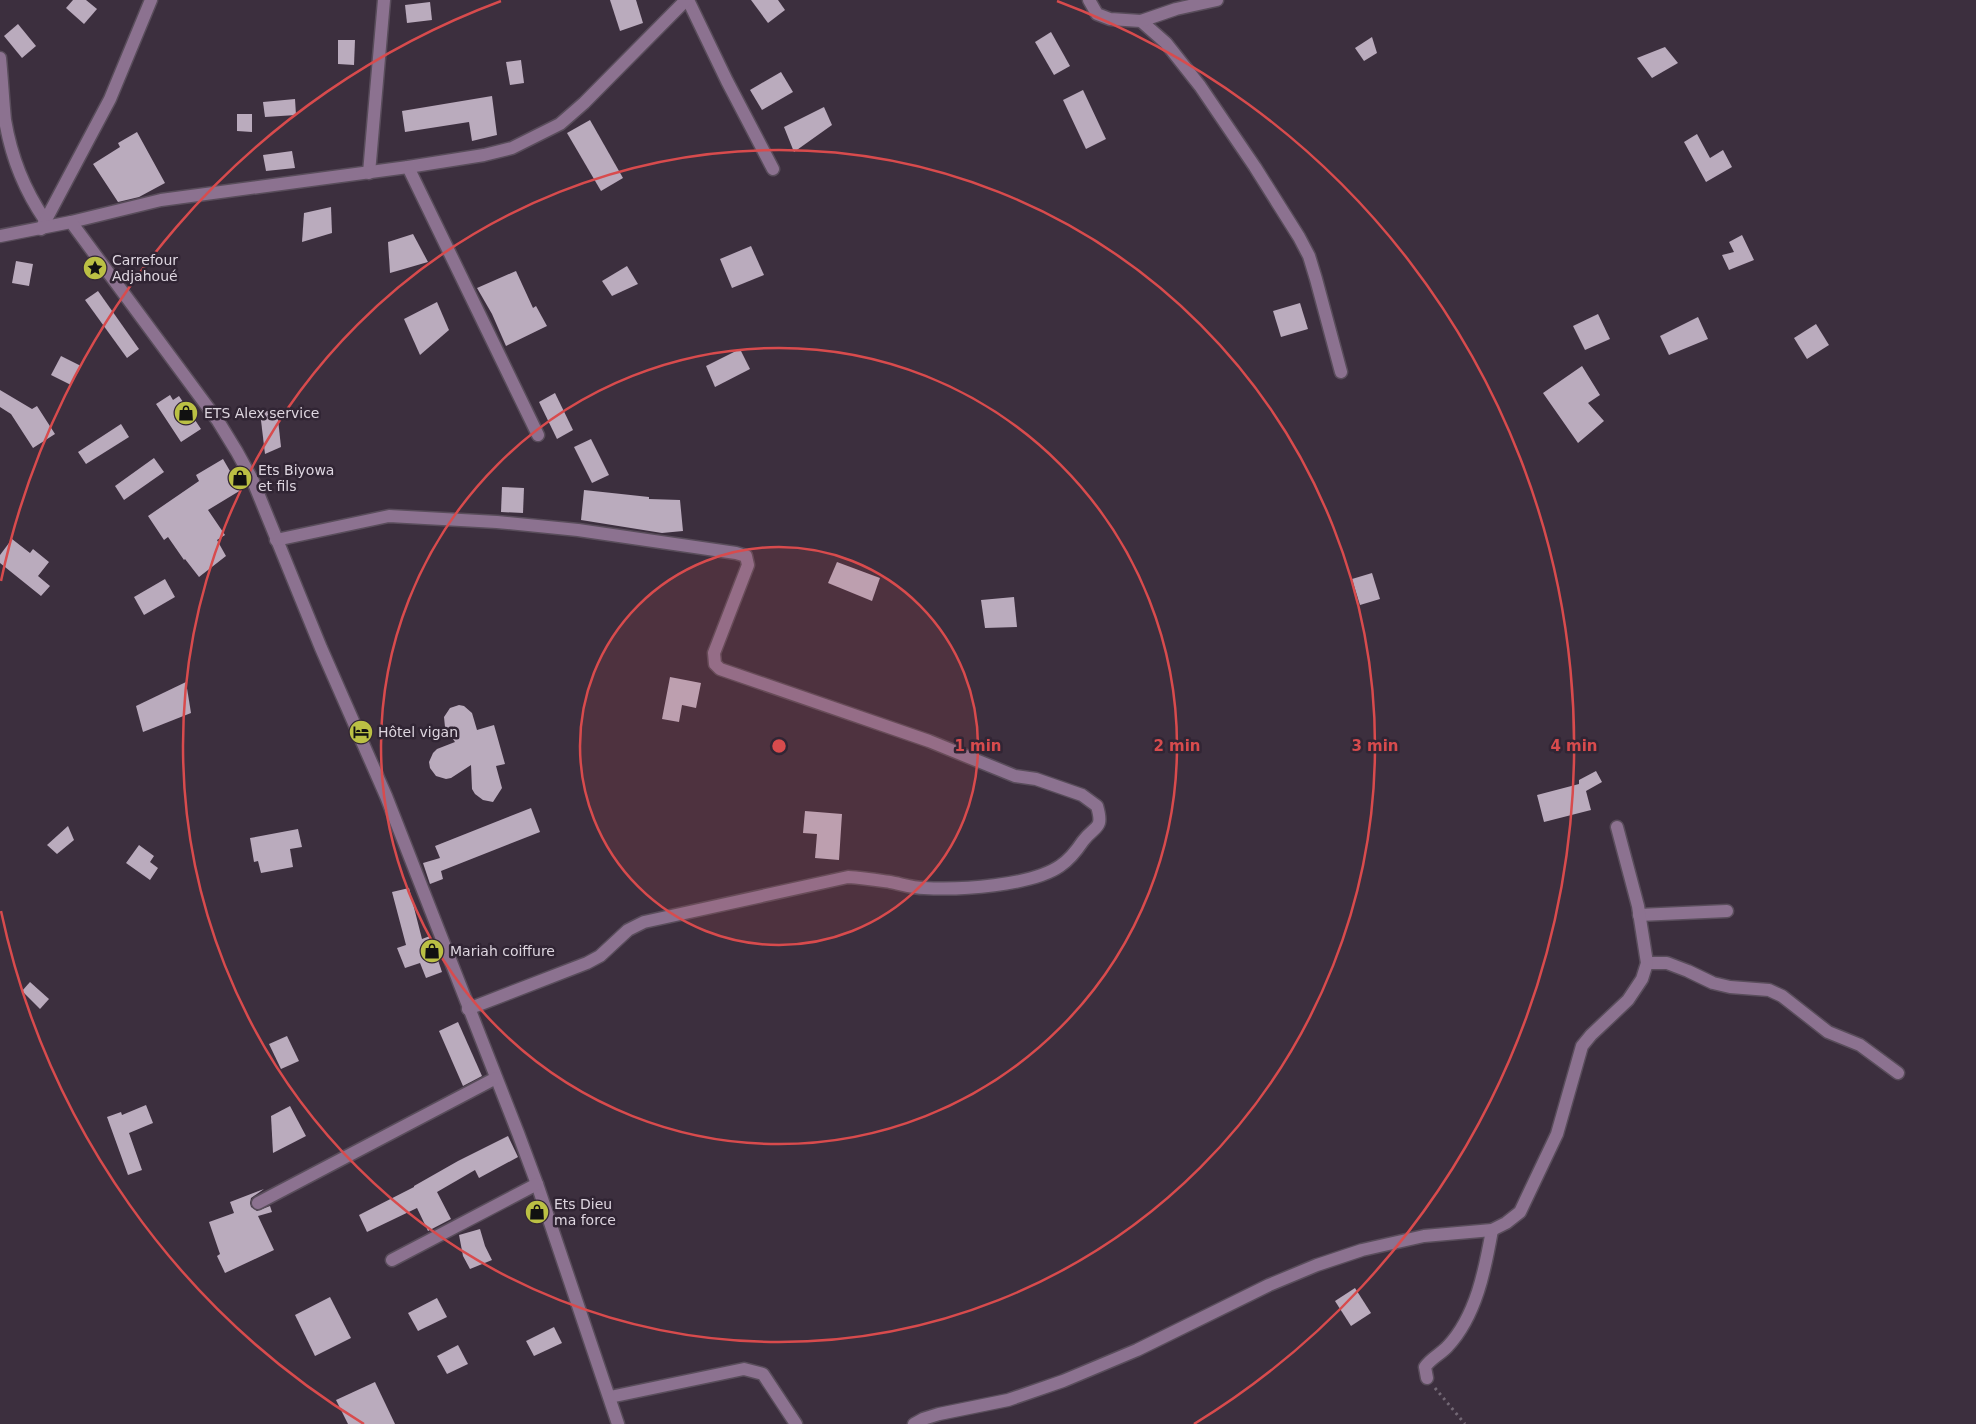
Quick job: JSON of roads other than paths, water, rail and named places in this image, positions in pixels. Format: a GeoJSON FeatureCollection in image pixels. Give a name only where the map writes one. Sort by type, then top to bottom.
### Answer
{"type":"FeatureCollection","features":[{"type":"Feature","properties":{"kind":"street"},"geometry":{"type":"LineString","coordinates":[[43,225],[110,99],[151,0]]}},
{"type":"Feature","properties":{"kind":"street"},"geometry":{"type":"LineString","coordinates":[[368,172],[384,0]]}},
{"type":"Feature","properties":{"kind":"street"},"geometry":{"type":"LineString","coordinates":[[0,236],[43,225],[71,222],[161,200],[408,167],[484,155],[512,148],[560,124],[584,103],[687,0],[773,169]]}},
{"type":"Feature","properties":{"kind":"street"},"geometry":{"type":"LineString","coordinates":[[1089,0],[1097,14],[1110,20],[1141,21],[1176,9],[1217,0]]}},
{"type":"Feature","properties":{"kind":"street"},"geometry":{"type":"LineString","coordinates":[[1141,21],[1166,43],[1200,86],[1255,168],[1309,256],[1341,372]]}},
{"type":"Feature","properties":{"kind":"street"},"geometry":{"type":"LineString","coordinates":[[0,58],[10,142],[28,194],[43,225]]}},
{"type":"Feature","properties":{"kind":"street"},"geometry":{"type":"LineString","coordinates":[[408,167],[538,435]]}},
{"type":"Feature","properties":{"kind":"street"},"geometry":{"type":"LineString","coordinates":[[71,222],[223,429],[253,481],[276,540],[386,796],[496,1078],[537,1184],[618,1424]]}},
{"type":"Feature","properties":{"kind":"street"},"geometry":{"type":"LineString","coordinates":[[276,540],[370,519],[404,516],[578,530],[736,552],[746,556],[748,565],[714,653],[715,664],[720,669],[929,741],[1015,776],[1036,780],[1082,795],[1097,806],[1100,818],[1096,829],[1059,867],[1038,876],[996,886],[923,888],[873,879],[848,877],[644,922],[628,930],[600,956],[587,963],[468,1009]]}},
{"type":"Feature","properties":{"kind":"street"},"geometry":{"type":"LineString","coordinates":[[914,1424],[939,1414],[1008,1400],[1063,1381],[1137,1350],[1269,1285],[1317,1265],[1362,1250],[1424,1236],[1492,1230],[1520,1212],[1557,1134],[1576,1060],[1582,1046],[1628,1000],[1642,979],[1646,963],[1639,915],[1617,827]]}},
{"type":"Feature","properties":{"kind":"street"},"geometry":{"type":"LineString","coordinates":[[1639,915],[1727,911]]}},
{"type":"Feature","properties":{"kind":"street"},"geometry":{"type":"LineString","coordinates":[[1646,963],[1667,964],[1688,971],[1713,983],[1769,990],[1782,996],[1828,1032],[1860,1045],[1898,1073]]}},
{"type":"Feature","properties":{"kind":"street"},"geometry":{"type":"LineString","coordinates":[[258,1203],[496,1078]]}},
{"type":"Feature","properties":{"kind":"street"},"geometry":{"type":"LineString","coordinates":[[392,1260],[537,1184]]}},
{"type":"Feature","properties":{"kind":"street"},"geometry":{"type":"LineString","coordinates":[[1427,1378],[1425,1367],[1431,1359],[1447,1348],[1458,1333],[1471,1308],[1485,1268],[1492,1230]]}},
{"type":"Feature","properties":{"kind":"street"},"geometry":{"type":"LineString","coordinates":[[610,1397],[744,1369],[762,1374],[796,1424]]}},
{"type":"Feature","properties":{"kind":"place","name":"Carrefour Adjahoué"},"geometry":{"type":"Point","coordinates":[95,268]}},
{"type":"Feature","properties":{"kind":"place","name":"ETS Alex service"},"geometry":{"type":"Point","coordinates":[186,413]}},
{"type":"Feature","properties":{"kind":"place","name":"Ets Biyowa et fils"},"geometry":{"type":"Point","coordinates":[240,478]}},
{"type":"Feature","properties":{"kind":"place","name":"Hôtel vigan"},"geometry":{"type":"Point","coordinates":[361,732]}},
{"type":"Feature","properties":{"kind":"place","name":"Mariah coiffure"},"geometry":{"type":"Point","coordinates":[432,951]}},
{"type":"Feature","properties":{"kind":"place","name":"Ets Dieu ma force"},"geometry":{"type":"Point","coordinates":[537,1212]}}]}
